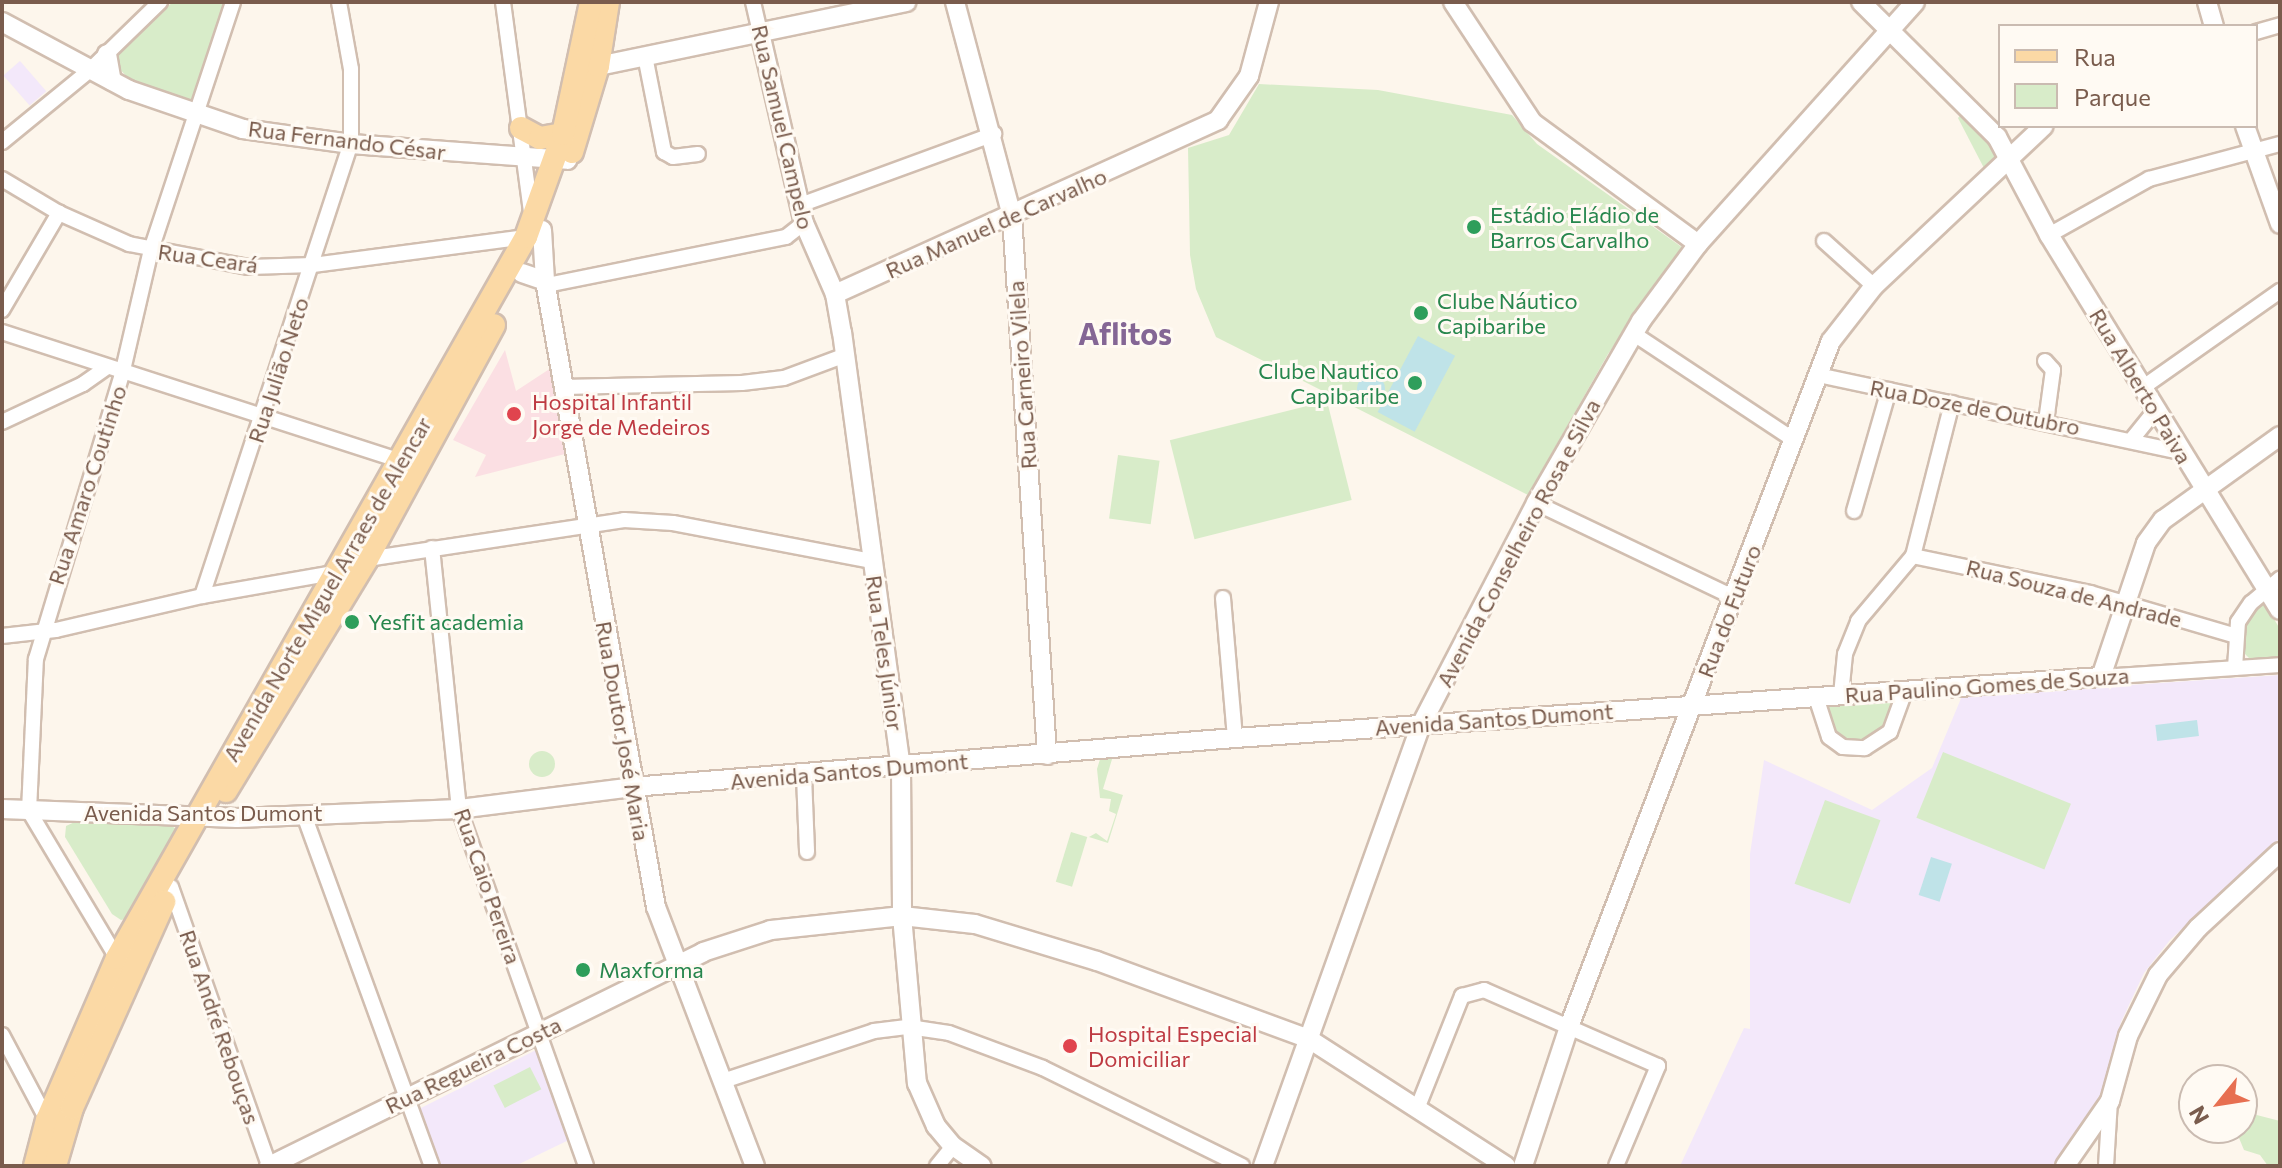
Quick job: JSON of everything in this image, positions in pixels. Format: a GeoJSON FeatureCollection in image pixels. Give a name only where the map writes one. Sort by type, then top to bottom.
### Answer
{"type":"FeatureCollection","features":[{"type":"Feature","properties":{"kind":"main road","name":"Avenida Norte Miguel Arraes de Alencar"},"geometry":{"type":"LineString","coordinates":[[563,159],[563,134],[591,2]]}},
{"type":"Feature","properties":{"kind":"main road","name":"Avenida Norte Miguel Arraes de Alencar"},"geometry":{"type":"LineString","coordinates":[[55,1166],[72,1108],[203,817],[334,573],[402,461],[533,229],[598,66],[608,2]]}},
{"type":"Feature","properties":{"kind":"main road"},"geometry":{"type":"LineString","coordinates":[[521,128],[540,138],[563,134]]}},
{"type":"Feature","properties":{"kind":"main road","name":"Avenida Norte Miguel Arraes de Alencar"},"geometry":{"type":"LineString","coordinates":[[35,1166],[47,1120],[117,958],[367,559],[522,273],[533,229]]}},
{"type":"Feature","properties":{"kind":"street"},"geometry":{"type":"LineString","coordinates":[[2,142],[90,70],[160,2]]}},
{"type":"Feature","properties":{"kind":"street","name":"Rua Amaro Coutinho"},"geometry":{"type":"LineString","coordinates":[[29,811],[40,633],[123,370],[151,250],[198,116],[233,2]]}},
{"type":"Feature","properties":{"kind":"street","name":"Rua Julião Neto"},"geometry":{"type":"LineString","coordinates":[[202,596],[264,416],[351,144],[351,69],[339,2]]}},
{"type":"Feature","properties":{"kind":"street","name":"Rua Doutor José Maria"},"geometry":{"type":"LineString","coordinates":[[503,2],[533,229],[546,283],[632,787],[656,907],[755,1166]]}},
{"type":"Feature","properties":{"kind":"street","name":"Rua Samuel Campelo"},"geometry":{"type":"LineString","coordinates":[[753,2],[802,214],[835,294]]}},
{"type":"Feature","properties":{"kind":"street"},"geometry":{"type":"LineString","coordinates":[[598,66],[906,2]]}},
{"type":"Feature","properties":{"kind":"street","name":"Rua Carneiro Vilela"},"geometry":{"type":"LineString","coordinates":[[955,2],[994,134],[1012,216],[1047,755]]}},
{"type":"Feature","properties":{"kind":"street","name":"Rua Manuel de Carvalho"},"geometry":{"type":"LineString","coordinates":[[835,294],[1157,152],[1218,120],[1242,92],[1269,2]]}},
{"type":"Feature","properties":{"kind":"street"},"geometry":{"type":"LineString","coordinates":[[1453,2],[1532,122],[1698,244]]}},
{"type":"Feature","properties":{"kind":"street","name":"Rua Alberto Paiva"},"geometry":{"type":"LineString","coordinates":[[1861,2],[1980,119],[2011,158],[2049,235],[2181,452],[2273,584],[2280,610]]}},
{"type":"Feature","properties":{"kind":"street","name":"Avenida Conselheiro Rosa e Silva"},"geometry":{"type":"LineString","coordinates":[[1263,1166],[1421,725],[1536,503],[1634,334],[1698,244],[1915,2]]}},
{"type":"Feature","properties":{"kind":"street"},"geometry":{"type":"LineString","coordinates":[[2207,2],[2213,24]]}},
{"type":"Feature","properties":{"kind":"street","name":"Rua Fernando César"},"geometry":{"type":"LineString","coordinates":[[2,22],[112,81],[198,116],[277,135],[351,144],[563,159]]}},
{"type":"Feature","properties":{"kind":"street"},"geometry":{"type":"LineString","coordinates":[[2258,31],[2280,25]]}},
{"type":"Feature","properties":{"kind":"street"},"geometry":{"type":"LineString","coordinates":[[107,54],[112,81]]}},
{"type":"Feature","properties":{"kind":"street"},"geometry":{"type":"LineString","coordinates":[[645,56],[664,152],[673,157],[698,154]]}},
{"type":"Feature","properties":{"kind":"street","name":"Rua do Futuro"},"geometry":{"type":"LineString","coordinates":[[1523,1166],[1570,1024],[1818,375],[1840,327],[1874,286],[2042,128]]}},
{"type":"Feature","properties":{"kind":"street"},"geometry":{"type":"LineString","coordinates":[[2246,128],[2280,224]]}},
{"type":"Feature","properties":{"kind":"street"},"geometry":{"type":"LineString","coordinates":[[786,237],[802,214],[994,134]]}},
{"type":"Feature","properties":{"kind":"street"},"geometry":{"type":"LineString","coordinates":[[2049,235],[2149,179],[2252,148],[2280,144]]}},
{"type":"Feature","properties":{"kind":"street","name":"Rua Ceará"},"geometry":{"type":"LineString","coordinates":[[2,179],[59,213],[151,250],[249,267],[313,265],[533,229]]}},
{"type":"Feature","properties":{"kind":"street"},"geometry":{"type":"LineString","coordinates":[[2,310],[59,213]]}},
{"type":"Feature","properties":{"kind":"street"},"geometry":{"type":"LineString","coordinates":[[522,273],[546,283],[786,237],[811,242]]}},
{"type":"Feature","properties":{"kind":"street"},"geometry":{"type":"LineString","coordinates":[[1824,241],[1874,286]]}},
{"type":"Feature","properties":{"kind":"street"},"geometry":{"type":"LineString","coordinates":[[2142,388],[2280,291]]}},
{"type":"Feature","properties":{"kind":"street","name":"Rua Teles Júnior"},"geometry":{"type":"LineString","coordinates":[[835,294],[901,767],[902,916],[909,1027],[917,1083],[936,1126],[953,1146]]}},
{"type":"Feature","properties":{"kind":"street"},"geometry":{"type":"LineString","coordinates":[[2,332],[402,461]]}},
{"type":"Feature","properties":{"kind":"street"},"geometry":{"type":"LineString","coordinates":[[1634,334],[1794,440]]}},
{"type":"Feature","properties":{"kind":"street"},"geometry":{"type":"LineString","coordinates":[[563,387],[742,383],[821,367],[843,356]]}},
{"type":"Feature","properties":{"kind":"street"},"geometry":{"type":"LineString","coordinates":[[2045,361],[2053,370],[2046,422]]}},
{"type":"Feature","properties":{"kind":"street"},"geometry":{"type":"LineString","coordinates":[[2,422],[83,384],[107,367]]}},
{"type":"Feature","properties":{"kind":"street"},"geometry":{"type":"LineString","coordinates":[[821,367],[845,376]]}},
{"type":"Feature","properties":{"kind":"street","name":"Rua Doze de Outubro"},"geometry":{"type":"LineString","coordinates":[[1818,375],[2133,438],[2181,452]]}},
{"type":"Feature","properties":{"kind":"street"},"geometry":{"type":"LineString","coordinates":[[1854,511],[1889,390]]}},
{"type":"Feature","properties":{"kind":"street"},"geometry":{"type":"LineString","coordinates":[[1841,695],[1845,654],[1858,621],[1913,556],[1952,403]]}},
{"type":"Feature","properties":{"kind":"street"},"geometry":{"type":"LineString","coordinates":[[2133,438],[2156,410]]}},
{"type":"Feature","properties":{"kind":"street"},"geometry":{"type":"LineString","coordinates":[[2101,677],[2123,603],[2146,543],[2163,520],[2280,436]]}},
{"type":"Feature","properties":{"kind":"street"},"geometry":{"type":"LineString","coordinates":[[1536,503],[1733,597]]}},
{"type":"Feature","properties":{"kind":"street"},"geometry":{"type":"LineString","coordinates":[[367,559],[586,525],[673,523],[872,561]]}},
{"type":"Feature","properties":{"kind":"street","name":"Rua Caio Pereira"},"geometry":{"type":"LineString","coordinates":[[432,548],[459,809],[586,1166]]}},
{"type":"Feature","properties":{"kind":"street","name":"Rua Souza de Andrade"},"geometry":{"type":"LineString","coordinates":[[1913,556],[2123,603],[2233,635]]}},
{"type":"Feature","properties":{"kind":"street"},"geometry":{"type":"LineString","coordinates":[[2,636],[40,633],[202,596],[334,573]]}},
{"type":"Feature","properties":{"kind":"street"},"geometry":{"type":"LineString","coordinates":[[2235,668],[2233,635],[2243,613],[2273,584]]}},
{"type":"Feature","properties":{"kind":"street"},"geometry":{"type":"LineString","coordinates":[[1223,598],[1235,738]]}},
{"type":"Feature","properties":{"kind":"street","name":"Rua Paulino Gomes de Souza"},"geometry":{"type":"LineString","coordinates":[[1695,703],[2280,665]]}},
{"type":"Feature","properties":{"kind":"street"},"geometry":{"type":"LineString","coordinates":[[1816,697],[1829,737],[1843,747],[1865,748],[1890,732],[1905,691]]}},
{"type":"Feature","properties":{"kind":"street","name":"Avenida Santos Dumont"},"geometry":{"type":"LineString","coordinates":[[2,809],[203,817],[459,809],[632,787],[804,776],[1235,738],[1695,703]]}},
{"type":"Feature","properties":{"kind":"street"},"geometry":{"type":"LineString","coordinates":[[804,776],[807,852]]}},
{"type":"Feature","properties":{"kind":"street"},"geometry":{"type":"LineString","coordinates":[[29,811],[117,958]]}},
{"type":"Feature","properties":{"kind":"street"},"geometry":{"type":"LineString","coordinates":[[304,815],[432,1166]]}},
{"type":"Feature","properties":{"kind":"street"},"geometry":{"type":"LineString","coordinates":[[2106,1166],[2110,1101],[2128,1036],[2158,975],[2198,928],[2280,852]]}},
{"type":"Feature","properties":{"kind":"street","name":"Rua André Rebouças"},"geometry":{"type":"LineString","coordinates":[[171,887],[269,1166]]}},
{"type":"Feature","properties":{"kind":"street","name":"Rua Regueira Costa"},"geometry":{"type":"LineString","coordinates":[[269,1166],[677,964],[771,930],[902,916],[990,928],[1097,961],[1309,1039],[1506,1166]]}},
{"type":"Feature","properties":{"kind":"street"},"geometry":{"type":"LineString","coordinates":[[155,920],[174,918],[185,925]]}},
{"type":"Feature","properties":{"kind":"street"},"geometry":{"type":"LineString","coordinates":[[1417,1109],[1457,1005],[1468,991],[1484,990],[1653,1061],[1659,1069],[1616,1166]]}},
{"type":"Feature","properties":{"kind":"street"},"geometry":{"type":"LineString","coordinates":[[723,1081],[874,1031],[909,1027],[965,1036],[1032,1063],[1242,1166]]}},
{"type":"Feature","properties":{"kind":"street"},"geometry":{"type":"LineString","coordinates":[[2,1035],[47,1120]]}},
{"type":"Feature","properties":{"kind":"street"},"geometry":{"type":"LineString","coordinates":[[2065,1166],[2110,1101]]}},
{"type":"Feature","properties":{"kind":"street"},"geometry":{"type":"LineString","coordinates":[[937,1166],[953,1146],[982,1166]]}},
{"type":"Feature","properties":{"kind":"shaded area"},"geometry":{"type":"Polygon","coordinates":[[[20,61],[46,91],[30,106],[3,75],[20,61]]]}},
{"type":"Feature","properties":{"kind":"shaded area","name":"Hospital Infantil Jorge de Medeiros"},"geometry":{"type":"Polygon","coordinates":[[[505,350],[516,391],[551,368],[565,454],[475,477],[486,455],[453,440],[505,350]]]}},
{"type":"Feature","properties":{"kind":"shaded area"},"geometry":{"type":"Polygon","coordinates":[[[2280,675],[2280,838],[2170,940],[2144,973],[2121,1022],[2103,1091],[2055,1166],[1680,1166],[1744,1028],[1750,1029],[1750,854],[1764,760],[1872,810],[1932,768],[1962,696],[2280,675]]]}},
{"type":"Feature","properties":{"kind":"shaded area"},"geometry":{"type":"Polygon","coordinates":[[[536,1050],[573,1138],[515,1166],[442,1166],[419,1109],[536,1050]]]}},
{"type":"Feature","properties":{"kind":"green space"},"geometry":{"type":"Polygon","coordinates":[[[173,2],[224,2],[191,105],[129,79],[115,64],[115,52],[173,2]]]}},
{"type":"Feature","properties":{"kind":"green space","name":"Clube Náutico Capibaribe"},"geometry":{"type":"Polygon","coordinates":[[[1259,84],[1378,90],[1512,115],[1537,144],[1683,248],[1608,354],[1528,495],[1216,337],[1196,289],[1190,255],[1188,148],[1229,135],[1259,84]]]}},
{"type":"Feature","properties":{"kind":"green space"},"geometry":{"type":"Polygon","coordinates":[[[1963,112],[1998,151],[1985,170],[1958,118],[1963,112]]]}},
{"type":"Feature","properties":{"kind":"green space"},"geometry":{"type":"Polygon","coordinates":[[[1327,401],[1352,500],[1194,539],[1170,440],[1327,401]]]}},
{"type":"Feature","properties":{"kind":"green space"},"geometry":{"type":"Polygon","coordinates":[[[1118,455],[1160,461],[1151,524],[1109,518],[1118,455]]]}},
{"type":"Feature","properties":{"kind":"green space"},"geometry":{"type":"Polygon","coordinates":[[[2263,601],[2280,629],[2280,658],[2251,660],[2241,650],[2240,623],[2263,601]]]}},
{"type":"Feature","properties":{"kind":"green space"},"geometry":{"type":"Polygon","coordinates":[[[1888,696],[1896,701],[1891,719],[1880,734],[1855,745],[1837,737],[1823,715],[1826,701],[1888,696]]]}},
{"type":"Feature","properties":{"kind":"green space"},"geometry":{"type":"Polygon","coordinates":[[[542,751],[551,755],[555,764],[551,773],[542,777],[533,773],[529,764],[533,755],[542,751]]]}},
{"type":"Feature","properties":{"kind":"green space"},"geometry":{"type":"Polygon","coordinates":[[[1943,752],[2071,804],[2044,870],[1916,818],[1943,752]]]}},
{"type":"Feature","properties":{"kind":"green space"},"geometry":{"type":"Polygon","coordinates":[[[1101,756],[1113,756],[1103,789],[1123,795],[1108,843],[1089,837],[1096,833],[1107,841],[1116,814],[1109,811],[1111,799],[1100,798],[1097,769],[1101,756]]]}},
{"type":"Feature","properties":{"kind":"green space"},"geometry":{"type":"Polygon","coordinates":[[[1825,800],[1880,820],[1850,904],[1795,884],[1825,800]]]}},
{"type":"Feature","properties":{"kind":"green space"},"geometry":{"type":"Polygon","coordinates":[[[77,821],[170,825],[178,830],[130,918],[121,920],[112,914],[65,837],[66,826],[77,821]]]}},
{"type":"Feature","properties":{"kind":"green space"},"geometry":{"type":"Polygon","coordinates":[[[1071,832],[1087,837],[1072,887],[1056,882],[1071,832]]]}},
{"type":"Feature","properties":{"kind":"green space"},"geometry":{"type":"Polygon","coordinates":[[[530,1067],[541,1089],[505,1108],[493,1086],[530,1067]]]}},
{"type":"Feature","properties":{"kind":"green space"},"geometry":{"type":"Polygon","coordinates":[[[2258,1115],[2280,1121],[2280,1166],[2268,1166],[2260,1155],[2244,1150],[2242,1144],[2258,1144],[2258,1115]]]}},
{"type":"Feature","properties":{"kind":"water","name":"Clube Nautico Capibaribe"},"geometry":{"type":"Polygon","coordinates":[[[1418,336],[1455,356],[1415,432],[1378,412],[1418,336]]]}},
{"type":"Feature","properties":{"kind":"water"},"geometry":{"type":"Polygon","coordinates":[[[1371,375],[1381,379],[1385,389],[1381,399],[1371,403],[1361,399],[1357,389],[1361,379],[1371,375]]]}},
{"type":"Feature","properties":{"kind":"water"},"geometry":{"type":"Polygon","coordinates":[[[2197,720],[2199,736],[2157,741],[2155,725],[2197,720]]]}},
{"type":"Feature","properties":{"kind":"water"},"geometry":{"type":"Polygon","coordinates":[[[1931,857],[1952,864],[1940,902],[1919,895],[1931,857]]]}},
{"type":"Feature","properties":{"kind":"place","name":"Estádio Eládio de Barros Carvalho"},"geometry":{"type":"Point","coordinates":[1474,227]}},
{"type":"Feature","properties":{"kind":"place","name":"Clube Náutico Capibaribe"},"geometry":{"type":"Point","coordinates":[1421,313]}},
{"type":"Feature","properties":{"kind":"place","name":"Clube Nautico Capibaribe"},"geometry":{"type":"Point","coordinates":[1415,383]}},
{"type":"Feature","properties":{"kind":"place","name":"Hospital Infantil Jorge de Medeiros"},"geometry":{"type":"Point","coordinates":[514,414]}},
{"type":"Feature","properties":{"kind":"place","name":"Yesfit academia"},"geometry":{"type":"Point","coordinates":[352,622]}},
{"type":"Feature","properties":{"kind":"place","name":"Maxforma"},"geometry":{"type":"Point","coordinates":[583,970]}},
{"type":"Feature","properties":{"kind":"place","name":"Hospital Especial Domiciliar"},"geometry":{"type":"Point","coordinates":[1070,1046]}},
{"type":"Feature","properties":{"kind":"district","name":"Aflitos"},"geometry":{"type":"Point","coordinates":[1125,333]}}]}
